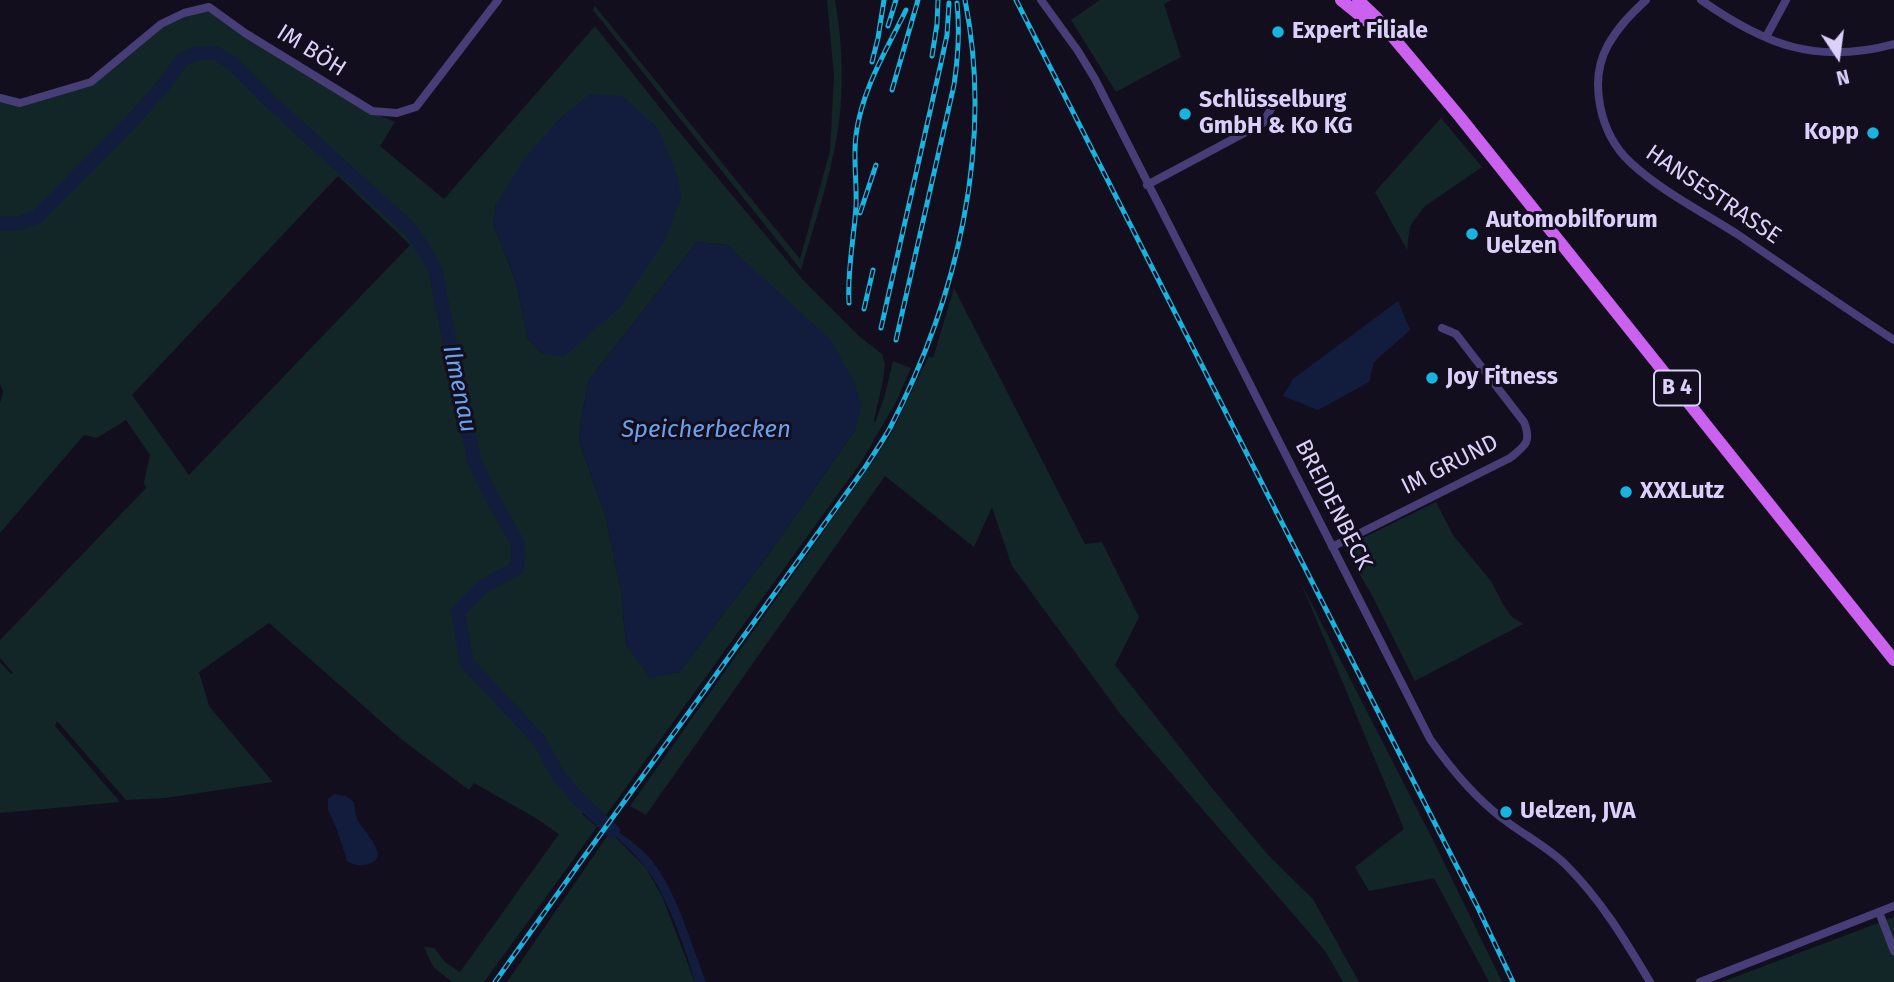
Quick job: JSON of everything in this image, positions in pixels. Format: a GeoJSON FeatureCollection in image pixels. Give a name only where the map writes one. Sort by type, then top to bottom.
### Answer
{"type":"FeatureCollection","features":[{"type":"Feature","properties":{"kind":"main road","name":"B 4"},"geometry":{"type":"LineString","coordinates":[[1341,0],[1395,42]]}},
{"type":"Feature","properties":{"kind":"main road","name":"B 4"},"geometry":{"type":"LineString","coordinates":[[1358,0],[1376,17],[1469,128],[1894,660]]}},
{"type":"Feature","properties":{"kind":"street","name":"IM BÖH"},"geometry":{"type":"LineString","coordinates":[[0,97],[20,103],[91,82],[161,24],[184,13],[209,7],[245,33],[373,111],[397,113],[416,107],[498,0]]}},
{"type":"Feature","properties":{"kind":"street","name":"BREIDENBECK"},"geometry":{"type":"LineString","coordinates":[[1041,0],[1095,79],[1430,739],[1476,796],[1500,817],[1564,863],[1593,892],[1650,982]]}},
{"type":"Feature","properties":{"kind":"street","name":"HANSESTRASSE"},"geometry":{"type":"LineString","coordinates":[[1646,0],[1624,21],[1608,45],[1598,73],[1599,104],[1608,133],[1628,161],[1661,187],[1739,236],[1894,341]]}},
{"type":"Feature","properties":{"kind":"street"},"geometry":{"type":"LineString","coordinates":[[1701,0],[1743,27],[1787,46],[1807,51],[1853,53],[1894,44]]}},
{"type":"Feature","properties":{"kind":"street"},"geometry":{"type":"LineString","coordinates":[[1766,37],[1786,0]]}},
{"type":"Feature","properties":{"kind":"street"},"geometry":{"type":"LineString","coordinates":[[1147,185],[1263,123],[1273,105]]}},
{"type":"Feature","properties":{"kind":"street","name":"IM GRUND"},"geometry":{"type":"LineString","coordinates":[[1332,547],[1510,458],[1524,446],[1527,431],[1518,414],[1456,334],[1442,328]]}},
{"type":"Feature","properties":{"kind":"street"},"geometry":{"type":"LineString","coordinates":[[1700,982],[1894,906]]}},
{"type":"Feature","properties":{"kind":"street"},"geometry":{"type":"LineString","coordinates":[[1879,912],[1894,951]]}},
{"type":"Feature","properties":{"kind":"green space"},"geometry":{"type":"Polygon","coordinates":[[[827,0],[835,0],[840,39],[840,117],[830,170],[801,270],[593,10],[595,6],[800,259],[830,151],[834,76],[827,0]]]}},
{"type":"Feature","properties":{"kind":"green space"},"geometry":{"type":"Polygon","coordinates":[[[1100,0],[1171,0],[1164,4],[1181,57],[1116,92],[1071,20],[1100,0]]]}},
{"type":"Feature","properties":{"kind":"green space"},"geometry":{"type":"Polygon","coordinates":[[[208,11],[364,109],[395,122],[380,146],[444,199],[595,26],[804,281],[859,336],[882,354],[885,364],[875,423],[893,361],[911,368],[895,404],[861,462],[606,815],[590,802],[582,814],[597,827],[484,982],[452,982],[433,967],[424,947],[434,948],[445,962],[460,972],[559,834],[474,783],[469,790],[401,739],[269,623],[199,672],[209,706],[273,782],[165,798],[126,800],[57,721],[55,726],[120,802],[0,813],[0,662],[13,673],[0,658],[0,640],[146,488],[144,483],[150,455],[126,420],[97,438],[84,435],[0,533],[0,403],[3,392],[0,383],[0,100],[22,105],[92,84],[162,27],[208,11]],[[338,176],[132,395],[189,475],[410,245],[338,176]],[[496,205],[493,222],[516,282],[528,339],[541,353],[496,205]],[[697,242],[589,380],[579,441],[605,514],[621,590],[626,644],[650,677],[679,672],[768,555],[855,430],[753,270],[727,245],[697,242]]]}},
{"type":"Feature","properties":{"kind":"green space"},"geometry":{"type":"Polygon","coordinates":[[[1441,118],[1482,167],[1424,207],[1410,226],[1407,250],[1375,192],[1441,118]]]}},
{"type":"Feature","properties":{"kind":"green space"},"geometry":{"type":"Polygon","coordinates":[[[954,288],[1085,544],[1102,542],[1139,617],[1115,665],[1269,856],[1313,899],[1359,982],[1343,982],[1325,951],[1121,715],[1012,566],[992,507],[974,547],[885,476],[646,815],[630,806],[891,434],[929,356],[933,358],[954,288]]]}},
{"type":"Feature","properties":{"kind":"green space"},"geometry":{"type":"Polygon","coordinates":[[[1436,502],[1453,535],[1491,581],[1512,617],[1523,624],[1415,681],[1375,601],[1344,547],[1436,502]]]}},
{"type":"Feature","properties":{"kind":"green space"},"geometry":{"type":"Polygon","coordinates":[[[1301,583],[1435,844],[1502,982],[1489,982],[1434,878],[1369,891],[1355,867],[1404,829],[1301,583]]]}},
{"type":"Feature","properties":{"kind":"green space"},"geometry":{"type":"Polygon","coordinates":[[[610,832],[646,868],[662,896],[695,982],[507,982],[610,832]]]}},
{"type":"Feature","properties":{"kind":"green space"},"geometry":{"type":"Polygon","coordinates":[[[1894,917],[1894,982],[1722,982],[1894,917]]]}},
{"type":"Feature","properties":{"kind":"water"},"geometry":{"type":"Polygon","coordinates":[[[590,94],[622,96],[658,128],[677,174],[681,198],[665,240],[620,307],[564,357],[541,353],[528,339],[516,282],[493,222],[496,205],[524,159],[560,118],[590,94]]]}},
{"type":"Feature","properties":{"kind":"water","name":"Speicherbecken"},"geometry":{"type":"Polygon","coordinates":[[[697,242],[727,245],[831,340],[854,381],[861,406],[855,430],[768,555],[679,672],[650,678],[626,644],[621,590],[605,514],[579,441],[581,419],[589,380],[697,242]]]}},
{"type":"Feature","properties":{"kind":"water"},"geometry":{"type":"Polygon","coordinates":[[[1398,301],[1410,330],[1374,362],[1369,382],[1318,410],[1283,396],[1293,379],[1398,301]]]}},
{"type":"Feature","properties":{"kind":"water"},"geometry":{"type":"Polygon","coordinates":[[[334,794],[346,796],[354,802],[357,819],[377,850],[375,861],[360,865],[347,861],[328,810],[328,799],[334,794]]]}},
{"type":"Feature","properties":{"kind":"water"},"geometry":{"type":"Polygon","coordinates":[[[598,817],[641,849],[653,862],[677,905],[706,982],[695,982],[675,922],[653,879],[640,861],[598,817]]]}},
{"type":"Feature","properties":{"kind":"waterway","name":"Ilmenau"},"geometry":{"type":"LineString","coordinates":[[0,223],[17,224],[37,217],[129,124],[182,60],[198,53],[215,53],[232,63],[410,229],[435,270],[474,460],[518,544],[517,568],[484,586],[458,612],[467,663],[539,740],[558,775],[582,803],[613,831]]}},
{"type":"Feature","properties":{"kind":"railway"},"geometry":{"type":"LineString","coordinates":[[872,62],[884,0]]}},
{"type":"Feature","properties":{"kind":"railway"},"geometry":{"type":"LineString","coordinates":[[888,26],[896,0]]}},
{"type":"Feature","properties":{"kind":"railway"},"geometry":{"type":"LineString","coordinates":[[892,90],[918,0]]}},
{"type":"Feature","properties":{"kind":"railway"},"geometry":{"type":"LineString","coordinates":[[932,56],[938,0]]}},
{"type":"Feature","properties":{"kind":"railway"},"geometry":{"type":"LineString","coordinates":[[495,982],[864,469],[890,428],[914,379],[951,274],[964,220],[972,165],[975,110],[973,55],[965,0]]}},
{"type":"Feature","properties":{"kind":"railway"},"geometry":{"type":"LineString","coordinates":[[1016,0],[1477,906],[1513,982]]}},
{"type":"Feature","properties":{"kind":"railway"},"geometry":{"type":"LineString","coordinates":[[881,328],[947,35],[949,3]]}},
{"type":"Feature","properties":{"kind":"railway"},"geometry":{"type":"LineString","coordinates":[[896,340],[954,85],[958,44],[957,3]]}},
{"type":"Feature","properties":{"kind":"railway"},"geometry":{"type":"LineString","coordinates":[[849,303],[856,206],[855,144],[859,118],[876,71],[906,10]]}},
{"type":"Feature","properties":{"kind":"railway"},"geometry":{"type":"LineString","coordinates":[[860,213],[876,165]]}},
{"type":"Feature","properties":{"kind":"railway"},"geometry":{"type":"LineString","coordinates":[[864,309],[873,270]]}},
{"type":"Feature","properties":{"kind":"place","name":"Expert Filiale"},"geometry":{"type":"Point","coordinates":[1278,32]}},
{"type":"Feature","properties":{"kind":"place","name":"Schlüsselburg GmbH & Ko KG"},"geometry":{"type":"Point","coordinates":[1185,114]}},
{"type":"Feature","properties":{"kind":"place","name":"Kopp"},"geometry":{"type":"Point","coordinates":[1873,133]}},
{"type":"Feature","properties":{"kind":"place","name":"Automobilforum Uelzen"},"geometry":{"type":"Point","coordinates":[1472,234]}},
{"type":"Feature","properties":{"kind":"place","name":"Joy Fitness"},"geometry":{"type":"Point","coordinates":[1432,378]}},
{"type":"Feature","properties":{"kind":"place","name":"XXXLutz"},"geometry":{"type":"Point","coordinates":[1626,492]}},
{"type":"Feature","properties":{"kind":"place","name":"Uelzen, JVA"},"geometry":{"type":"Point","coordinates":[1506,812]}}]}
